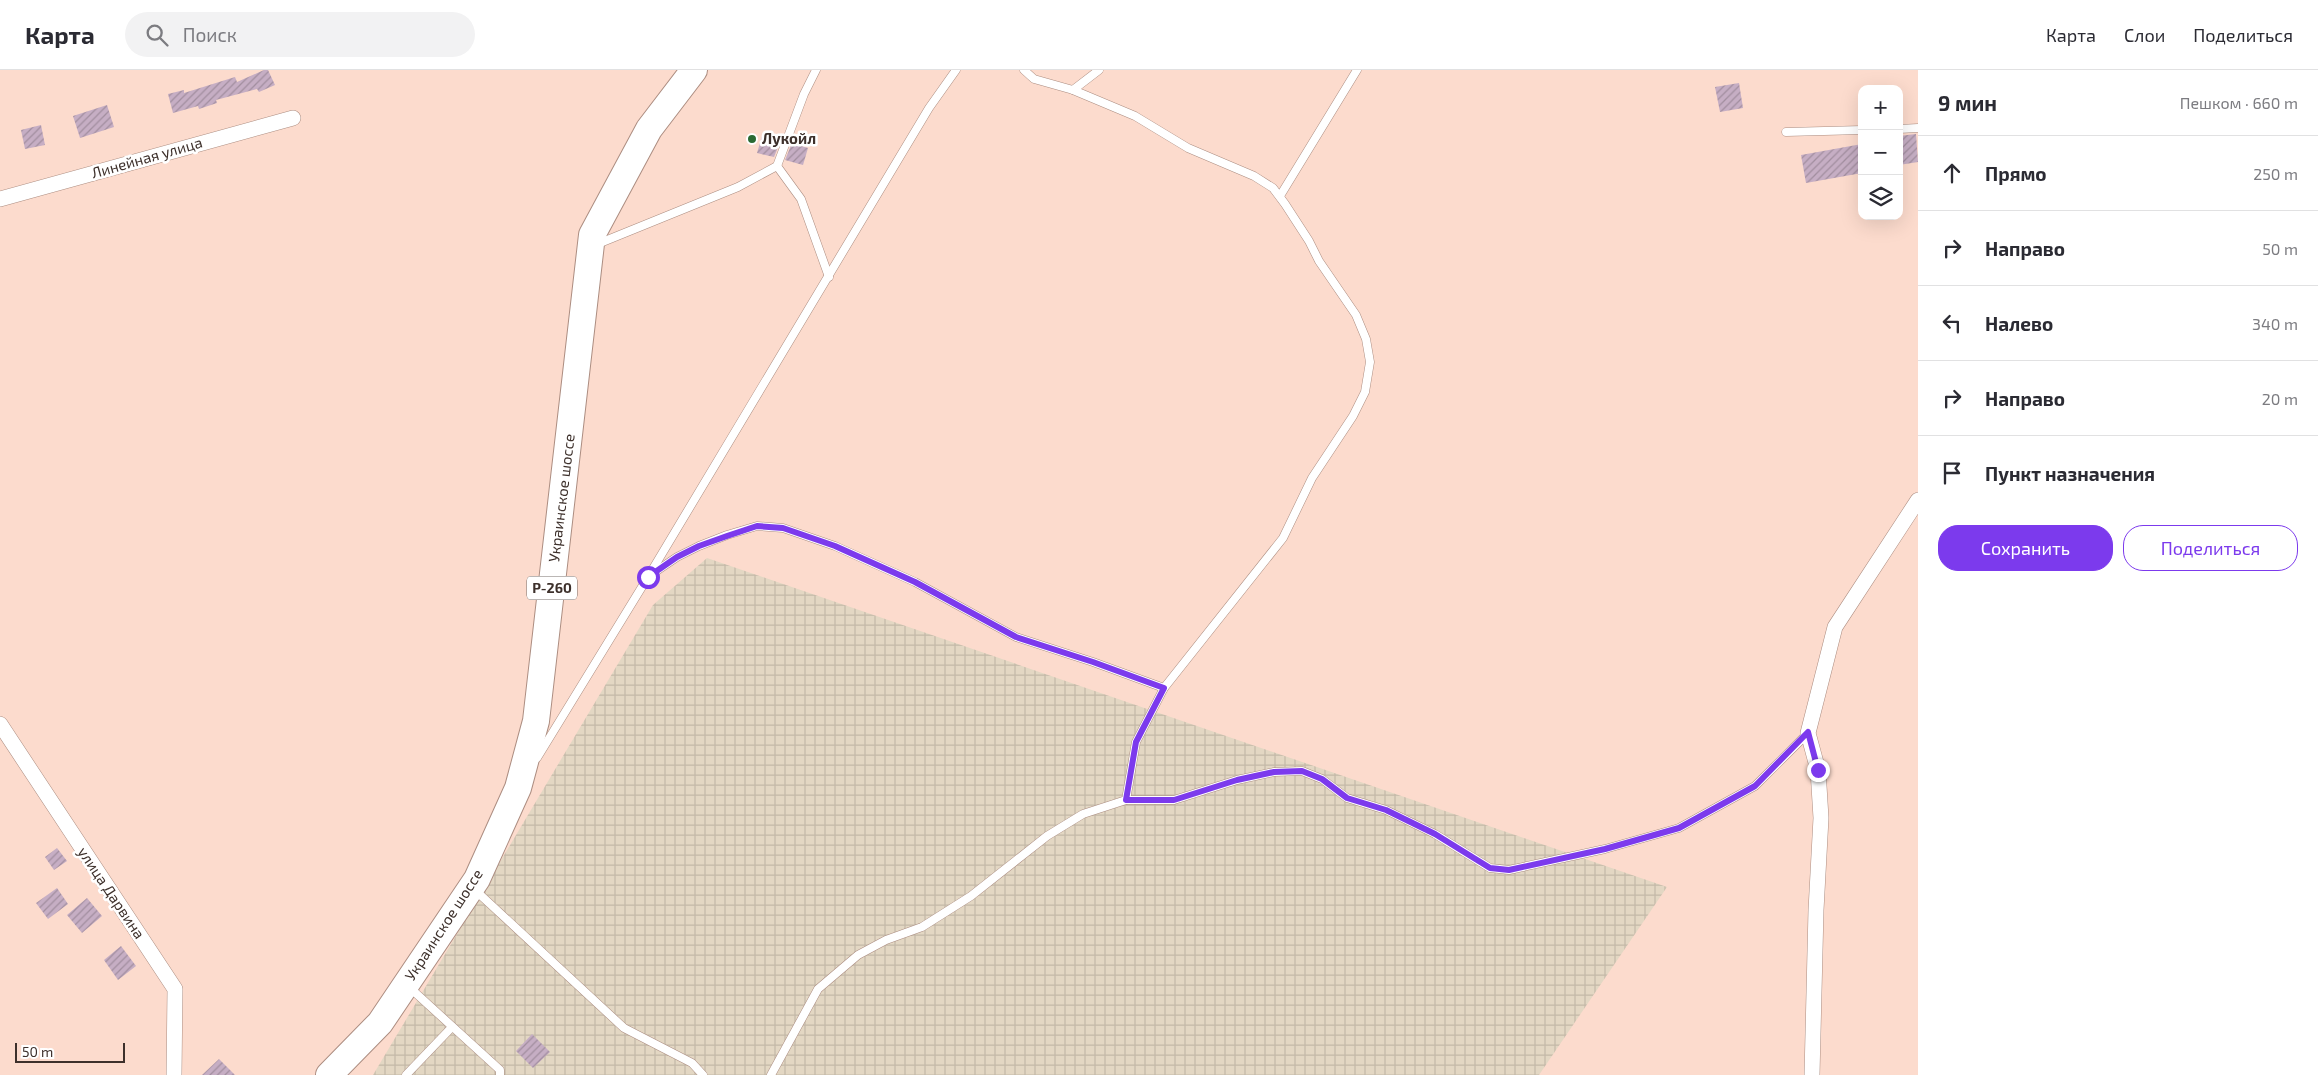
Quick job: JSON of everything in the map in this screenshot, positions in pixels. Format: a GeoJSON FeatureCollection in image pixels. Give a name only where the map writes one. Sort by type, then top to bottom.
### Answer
{"type":"FeatureCollection","features":[{"type":"Feature","properties":{"kind":"highway","name":"Украинское шоссе"},"geometry":{"type":"LineString","coordinates":[[329,1075],[380,1023],[471,887],[518,788],[536,721],[592,235],[649,129],[694,70]]}},
{"type":"Feature","properties":{"kind":"street","name":"Линейная улица"},"geometry":{"type":"LineString","coordinates":[[0,199],[293,118]]}},
{"type":"Feature","properties":{"kind":"street"},"geometry":{"type":"LineString","coordinates":[[1812,1075],[1816,910],[1821,818],[1818,770],[1808,732],[1835,627],[1918,500]]}},
{"type":"Feature","properties":{"kind":"street","name":"улица Дарвина"},"geometry":{"type":"LineString","coordinates":[[0,724],[175,989],[174,1075]]}},
{"type":"Feature","properties":{"kind":"lane"},"geometry":{"type":"LineString","coordinates":[[591,247],[738,187],[777,166],[804,94],[816,70]]}},
{"type":"Feature","properties":{"kind":"lane"},"geometry":{"type":"LineString","coordinates":[[518,788],[648,577],[929,108],[956,70]]}},
{"type":"Feature","properties":{"kind":"lane"},"geometry":{"type":"LineString","coordinates":[[1024,70],[1034,79],[1073,90],[1135,116],[1188,148],[1254,176],[1273,188],[1309,241],[1318,261],[1356,316],[1366,339],[1370,362],[1365,392],[1354,416],[1312,478],[1283,538],[1164,688],[1136,742],[1126,800]]}},
{"type":"Feature","properties":{"kind":"lane"},"geometry":{"type":"LineString","coordinates":[[1073,90],[1098,70]]}},
{"type":"Feature","properties":{"kind":"lane"},"geometry":{"type":"LineString","coordinates":[[1280,196],[1357,70]]}},
{"type":"Feature","properties":{"kind":"lane"},"geometry":{"type":"LineString","coordinates":[[1903,129],[1918,128]]}},
{"type":"Feature","properties":{"kind":"lane"},"geometry":{"type":"LineString","coordinates":[[1786,132],[1858,130]]}},
{"type":"Feature","properties":{"kind":"lane"},"geometry":{"type":"LineString","coordinates":[[777,166],[801,199],[829,277]]}},
{"type":"Feature","properties":{"kind":"lane"},"geometry":{"type":"LineString","coordinates":[[648,577],[677,557],[699,546],[757,526],[783,528],[835,546],[915,582],[1016,637],[1164,688]]}},
{"type":"Feature","properties":{"kind":"lane"},"geometry":{"type":"LineString","coordinates":[[771,1075],[818,990],[858,955],[886,940],[922,927],[971,896],[1047,836],[1083,814],[1126,800],[1174,800],[1237,780],[1274,772],[1302,771],[1322,779],[1347,798],[1386,810],[1435,834],[1490,868],[1509,870],[1605,849],[1679,828],[1755,786],[1808,732]]}},
{"type":"Feature","properties":{"kind":"lane"},"geometry":{"type":"LineString","coordinates":[[471,887],[624,1028],[692,1063],[703,1075]]}},
{"type":"Feature","properties":{"kind":"lane"},"geometry":{"type":"LineString","coordinates":[[406,984],[500,1070],[500,1075]]}},
{"type":"Feature","properties":{"kind":"lane"},"geometry":{"type":"LineString","coordinates":[[406,1075],[452,1027]]}},
{"type":"Feature","properties":{"kind":"shaded area"},"geometry":{"type":"Polygon","coordinates":[[[707,558],[1667,887],[1539,1075],[373,1075],[653,605],[707,558]]]}},
{"type":"Feature","properties":{"kind":"building"},"geometry":{"type":"Polygon","coordinates":[[[268,70],[275,85],[259,92],[257,89],[216,100],[217,103],[199,109],[198,106],[173,113],[168,94],[184,90],[184,93],[235,77],[237,82],[268,70]]]}},
{"type":"Feature","properties":{"kind":"building"},"geometry":{"type":"Polygon","coordinates":[[[1739,83],[1743,108],[1720,112],[1715,87],[1739,83]]]}},
{"type":"Feature","properties":{"kind":"building"},"geometry":{"type":"Polygon","coordinates":[[[107,105],[114,127],[80,138],[73,116],[107,105]]]}},
{"type":"Feature","properties":{"kind":"building"},"geometry":{"type":"Polygon","coordinates":[[[41,125],[45,145],[25,149],[21,130],[41,125]]]}},
{"type":"Feature","properties":{"kind":"building"},"geometry":{"type":"Polygon","coordinates":[[[1916,134],[1918,162],[1903,164],[1903,136],[1916,134]]]}},
{"type":"Feature","properties":{"kind":"building"},"geometry":{"type":"Polygon","coordinates":[[[762,136],[781,140],[774,157],[757,153],[762,136]]]}},
{"type":"Feature","properties":{"kind":"building"},"geometry":{"type":"Polygon","coordinates":[[[792,143],[808,148],[803,165],[785,160],[792,143]]]}},
{"type":"Feature","properties":{"kind":"building"},"geometry":{"type":"Polygon","coordinates":[[[1858,145],[1858,174],[1806,183],[1801,155],[1858,145]]]}},
{"type":"Feature","properties":{"kind":"building"},"geometry":{"type":"Polygon","coordinates":[[[57,848],[67,861],[54,870],[45,857],[57,848]]]}},
{"type":"Feature","properties":{"kind":"building"},"geometry":{"type":"Polygon","coordinates":[[[57,888],[68,904],[48,919],[36,903],[57,888]]]}},
{"type":"Feature","properties":{"kind":"building"},"geometry":{"type":"Polygon","coordinates":[[[87,898],[102,916],[82,933],[67,915],[87,898]]]}},
{"type":"Feature","properties":{"kind":"building"},"geometry":{"type":"Polygon","coordinates":[[[121,946],[136,966],[118,980],[104,960],[121,946]]]}},
{"type":"Feature","properties":{"kind":"building"},"geometry":{"type":"Polygon","coordinates":[[[532,1034],[550,1052],[533,1068],[516,1051],[532,1034]]]}},
{"type":"Feature","properties":{"kind":"building"},"geometry":{"type":"Polygon","coordinates":[[[219,1059],[235,1075],[202,1075],[219,1059]]]}},
{"type":"Feature","properties":{"kind":"place","name":"Лукойл"},"geometry":{"type":"Point","coordinates":[752,139]}},
{"type":"Feature","properties":{"kind":"route"},"geometry":{"type":"LineString","coordinates":[[648,577],[677,557],[699,546],[757,526],[783,528],[835,546],[915,582],[1016,637],[1164,688],[1136,742],[1126,800],[1174,800],[1237,780],[1274,772],[1302,771],[1322,779],[1347,798],[1386,810],[1435,834],[1490,868],[1509,870],[1527,867],[1605,849],[1679,828],[1726,800],[1755,786],[1808,732],[1818,770]]}}]}
